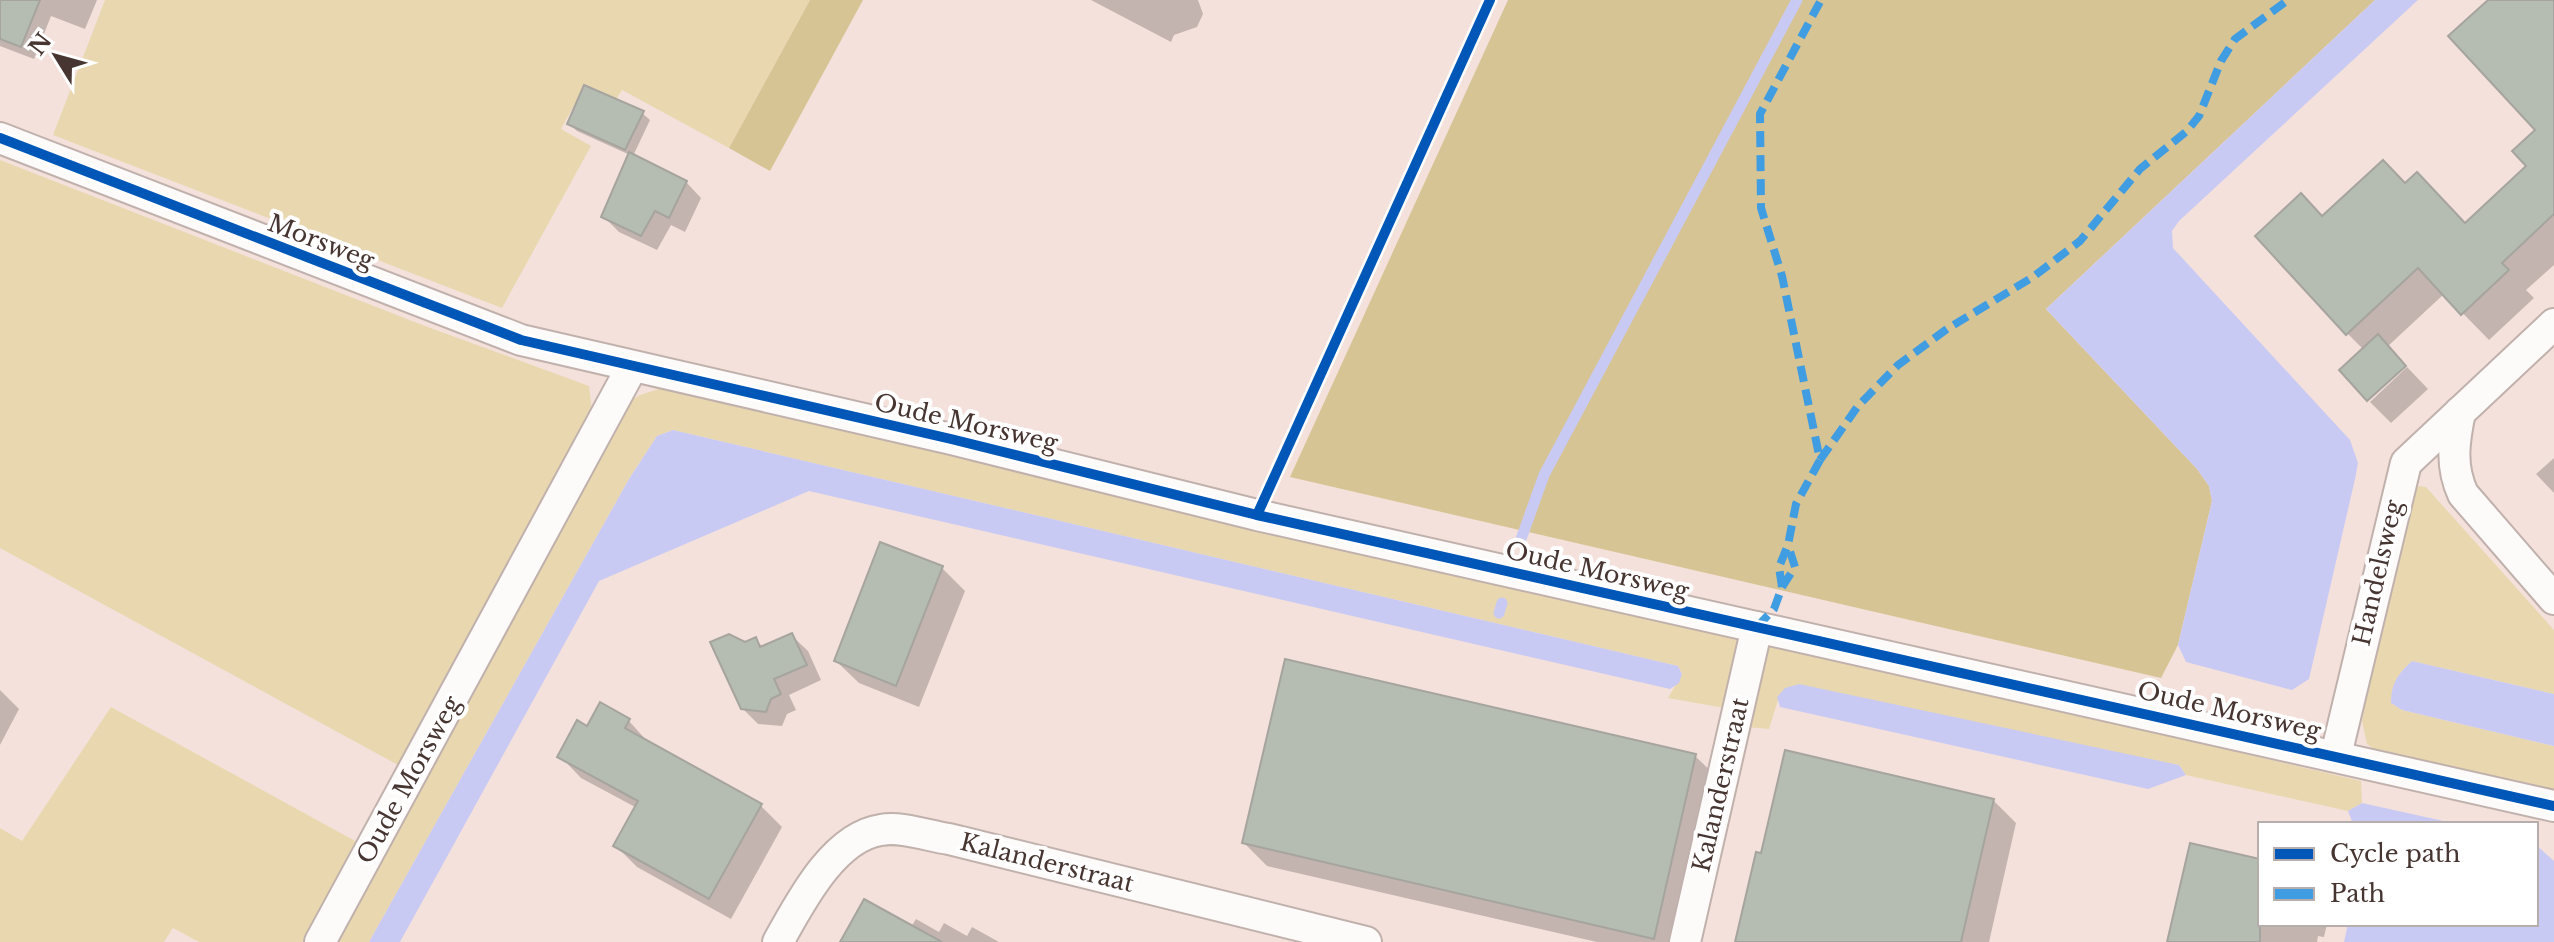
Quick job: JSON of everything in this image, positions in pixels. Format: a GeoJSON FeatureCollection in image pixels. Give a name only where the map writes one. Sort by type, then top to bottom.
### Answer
{"type":"FeatureCollection","features":[{"type":"Feature","properties":{"kind":"street","name":"Morsweg"},"geometry":{"type":"LineString","coordinates":[[0,138],[521,340],[632,367]]}},
{"type":"Feature","properties":{"kind":"street","name":"Handelsweg"},"geometry":{"type":"LineString","coordinates":[[2336,755],[2406,463],[2554,324]]}},
{"type":"Feature","properties":{"kind":"street","name":"Oude Morsweg"},"geometry":{"type":"LineString","coordinates":[[320,942],[632,367],[951,439],[1257,515],[2554,806]]}},
{"type":"Feature","properties":{"kind":"street"},"geometry":{"type":"LineString","coordinates":[[2460,412],[2453,457],[2456,478],[2463,494],[2554,599]]}},
{"type":"Feature","properties":{"kind":"street","name":"Kalanderstraat"},"geometry":{"type":"LineString","coordinates":[[1685,942],[1757,627]]}},
{"type":"Feature","properties":{"kind":"street","name":"Kalanderstraat"},"geometry":{"type":"LineString","coordinates":[[778,942],[809,887],[853,839],[883,829],[949,839],[1366,942]]}},
{"type":"Feature","properties":{"kind":"shaded area"},"geometry":{"type":"Polygon","coordinates":[[[105,0],[810,0],[729,148],[622,90],[614,103],[584,87],[561,129],[591,146],[502,308],[53,135],[105,0]]]}},
{"type":"Feature","properties":{"kind":"shaded area"},"geometry":{"type":"Polygon","coordinates":[[[810,0],[863,0],[770,171],[729,148],[810,0]]]}},
{"type":"Feature","properties":{"kind":"shaded area"},"geometry":{"type":"Polygon","coordinates":[[[1508,0],[2375,0],[2046,309],[2197,469],[2209,486],[2212,501],[2178,645],[2161,678],[1290,477],[1508,0]]]}},
{"type":"Feature","properties":{"kind":"shaded area"},"geometry":{"type":"Polygon","coordinates":[[[0,160],[425,326],[589,386],[592,411],[398,765],[0,548],[0,160]]]}},
{"type":"Feature","properties":{"kind":"shaded area"},"geometry":{"type":"Polygon","coordinates":[[[662,388],[1736,635],[1744,652],[1730,709],[1668,698],[1682,674],[1678,666],[673,430],[657,436],[629,479],[369,942],[328,942],[622,406],[640,395],[662,388]]]}},
{"type":"Feature","properties":{"kind":"shaded area"},"geometry":{"type":"Polygon","coordinates":[[[2420,486],[2426,487],[2554,630],[2554,694],[2412,661],[2397,679],[2391,703],[2402,710],[2554,746],[2554,791],[2378,752],[2367,744],[2362,721],[2406,494],[2420,486]]]}},
{"type":"Feature","properties":{"kind":"shaded area"},"geometry":{"type":"Polygon","coordinates":[[[1771,643],[2361,781],[2362,803],[2348,811],[2186,775],[2179,765],[1779,697],[1769,729],[1746,727],[1761,653],[1771,643]]]}},
{"type":"Feature","properties":{"kind":"shaded area"},"geometry":{"type":"Polygon","coordinates":[[[111,707],[357,842],[302,942],[199,942],[173,928],[164,942],[0,942],[0,828],[22,841],[111,707]]]}},
{"type":"Feature","properties":{"kind":"water"},"geometry":{"type":"Polygon","coordinates":[[[2375,0],[2418,0],[2179,221],[2172,231],[2173,248],[2350,440],[2358,463],[2309,679],[2292,690],[2186,662],[2178,645],[2212,501],[2209,486],[2197,469],[2046,309],[2375,0]]]}},
{"type":"Feature","properties":{"kind":"water"},"geometry":{"type":"Polygon","coordinates":[[[673,430],[1678,666],[1682,674],[1679,683],[1670,689],[809,491],[599,581],[400,942],[369,942],[629,479],[657,436],[673,430]]]}},
{"type":"Feature","properties":{"kind":"water"},"geometry":{"type":"Polygon","coordinates":[[[2412,661],[2554,694],[2554,746],[2402,710],[2391,703],[2392,690],[2399,675],[2412,661]]]}},
{"type":"Feature","properties":{"kind":"water"},"geometry":{"type":"Polygon","coordinates":[[[1799,684],[2179,765],[2186,775],[2148,789],[1780,707],[1777,697],[1785,688],[1799,684]]]}},
{"type":"Feature","properties":{"kind":"water"},"geometry":{"type":"Polygon","coordinates":[[[2362,803],[2448,822],[2352,822],[2348,811],[2362,803]]]}},
{"type":"Feature","properties":{"kind":"water"},"geometry":{"type":"Polygon","coordinates":[[[2538,847],[2554,861],[2554,942],[2344,942],[2348,926],[2538,926],[2538,847]]]}},
{"type":"Feature","properties":{"kind":"building"},"geometry":{"type":"Polygon","coordinates":[[[0,0],[40,0],[21,47],[0,39],[0,0]]]}},
{"type":"Feature","properties":{"kind":"building"},"geometry":{"type":"Polygon","coordinates":[[[2488,0],[2554,0],[2554,214],[2502,263],[2509,270],[2461,315],[2418,268],[2346,335],[2255,236],[2301,193],[2322,216],[2383,160],[2405,183],[2417,172],[2465,223],[2526,166],[2512,151],[2535,130],[2448,36],[2488,0]]]}},
{"type":"Feature","properties":{"kind":"building"},"geometry":{"type":"Polygon","coordinates":[[[584,85],[644,111],[625,150],[567,124],[584,85]]]}},
{"type":"Feature","properties":{"kind":"building"},"geometry":{"type":"Polygon","coordinates":[[[629,152],[687,181],[669,218],[655,211],[641,236],[601,217],[629,152]]]}},
{"type":"Feature","properties":{"kind":"building"},"geometry":{"type":"Polygon","coordinates":[[[2378,334],[2406,366],[2367,401],[2339,370],[2378,334]]]}},
{"type":"Feature","properties":{"kind":"building"},"geometry":{"type":"Polygon","coordinates":[[[880,542],[943,566],[896,686],[834,661],[880,542]]]}},
{"type":"Feature","properties":{"kind":"building"},"geometry":{"type":"Polygon","coordinates":[[[792,633],[807,665],[774,679],[781,694],[771,699],[766,712],[741,709],[710,642],[729,634],[745,642],[756,637],[760,647],[792,633]]]}},
{"type":"Feature","properties":{"kind":"building"},"geometry":{"type":"Polygon","coordinates":[[[1285,659],[1696,754],[1654,939],[1242,843],[1285,659]]]}},
{"type":"Feature","properties":{"kind":"building"},"geometry":{"type":"Polygon","coordinates":[[[600,702],[630,719],[625,728],[762,804],[709,899],[613,846],[638,801],[557,757],[577,720],[587,726],[600,702]]]}},
{"type":"Feature","properties":{"kind":"building"},"geometry":{"type":"Polygon","coordinates":[[[1785,750],[1994,799],[1961,942],[1735,942],[1756,852],[1761,853],[1785,750]]]}},
{"type":"Feature","properties":{"kind":"building"},"geometry":{"type":"Polygon","coordinates":[[[2190,843],[2258,859],[2260,942],[2167,942],[2190,843]]]}},
{"type":"Feature","properties":{"kind":"building"},"geometry":{"type":"Polygon","coordinates":[[[864,899],[942,942],[840,942],[864,899]]]}},
{"type":"Feature","properties":{"kind":"waterway"},"geometry":{"type":"LineString","coordinates":[[1520,542],[1544,475],[1797,0]]}},
{"type":"Feature","properties":{"kind":"waterway"},"geometry":{"type":"LineString","coordinates":[[1499,613],[1502,603]]}},
{"type":"Feature","properties":{"kind":"marked path"},"geometry":{"type":"LineString","coordinates":[[1757,627],[1774,609],[1782,587],[1779,567],[1788,545],[1796,504],[1820,460],[1782,276],[1761,208],[1760,114],[1821,0]]}},
{"type":"Feature","properties":{"kind":"marked path"},"geometry":{"type":"LineString","coordinates":[[1820,460],[1858,406],[1898,365],[1947,329],[2033,277],[2080,241],[2140,169],[2187,131],[2199,116],[2221,61],[2235,39],[2288,0]]}},
{"type":"Feature","properties":{"kind":"marked path"},"geometry":{"type":"LineString","coordinates":[[1782,587],[1795,567],[1788,545]]}},
{"type":"Feature","properties":{"kind":"cycle path"},"geometry":{"type":"LineString","coordinates":[[1257,515],[1490,0]]}},
{"type":"Feature","properties":{"kind":"cycle path"},"geometry":{"type":"LineString","coordinates":[[0,138],[521,340],[951,439],[1257,515],[2554,806]]}}]}
